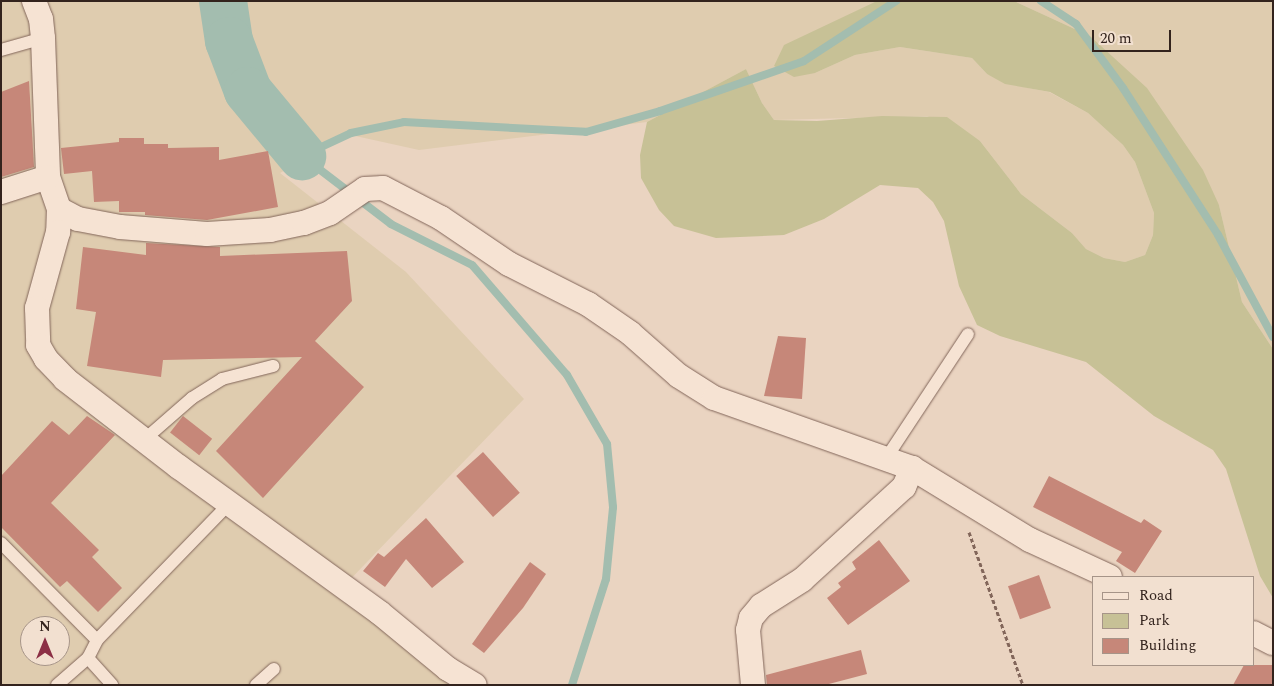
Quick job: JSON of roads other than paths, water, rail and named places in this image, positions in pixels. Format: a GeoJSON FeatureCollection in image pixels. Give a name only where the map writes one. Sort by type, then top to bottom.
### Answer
{"type":"FeatureCollection","features":[{"type":"Feature","properties":{"kind":"street"},"geometry":{"type":"LineString","coordinates":[[34,1],[41,19],[43,38],[48,177],[59,209],[58,232],[37,308],[38,345],[46,359],[65,379],[229,504],[380,613],[448,669],[475,685]]}},
{"type":"Feature","properties":{"kind":"street"},"geometry":{"type":"LineString","coordinates":[[1,192],[48,177]]}},
{"type":"Feature","properties":{"kind":"street"},"geometry":{"type":"LineString","coordinates":[[59,209],[78,219],[120,227],[207,234],[270,230],[304,223],[330,212],[365,189],[383,188],[396,193],[509,264],[588,304],[630,333],[679,376],[714,398],[887,457],[912,468],[958,494],[1030,540],[1108,576]]}},
{"type":"Feature","properties":{"kind":"street"},"geometry":{"type":"LineString","coordinates":[[754,685],[748,630],[751,618],[761,606],[802,580],[904,487],[912,468]]}},
{"type":"Feature","properties":{"kind":"street"},"geometry":{"type":"LineString","coordinates":[[1254,634],[1273,643]]}},
{"type":"Feature","properties":{"kind":"lane"},"geometry":{"type":"LineString","coordinates":[[1,50],[43,38]]}},
{"type":"Feature","properties":{"kind":"lane"},"geometry":{"type":"LineString","coordinates":[[887,457],[968,334]]}},
{"type":"Feature","properties":{"kind":"lane"},"geometry":{"type":"LineString","coordinates":[[146,439],[192,398],[222,379],[274,366]]}},
{"type":"Feature","properties":{"kind":"lane"},"geometry":{"type":"LineString","coordinates":[[57,685],[88,658],[98,640],[229,504]]}},
{"type":"Feature","properties":{"kind":"lane"},"geometry":{"type":"LineString","coordinates":[[1,543],[98,640]]}},
{"type":"Feature","properties":{"kind":"lane"},"geometry":{"type":"LineString","coordinates":[[88,658],[112,685]]}},
{"type":"Feature","properties":{"kind":"lane"},"geometry":{"type":"LineString","coordinates":[[256,685],[274,669]]}},
{"type":"Feature","properties":{"kind":"waterway"},"geometry":{"type":"LineString","coordinates":[[223,1],[229,41],[248,91],[302,156]]}},
{"type":"Feature","properties":{"kind":"waterway"},"geometry":{"type":"LineString","coordinates":[[572,685],[606,579],[613,507],[607,444],[567,375],[472,265],[391,224],[302,156],[351,133],[404,122],[586,132],[660,111],[804,61],[896,1]]}},
{"type":"Feature","properties":{"kind":"waterway"},"geometry":{"type":"LineString","coordinates":[[1041,1],[1076,24],[1123,88],[1218,235],[1273,337]]}}]}
